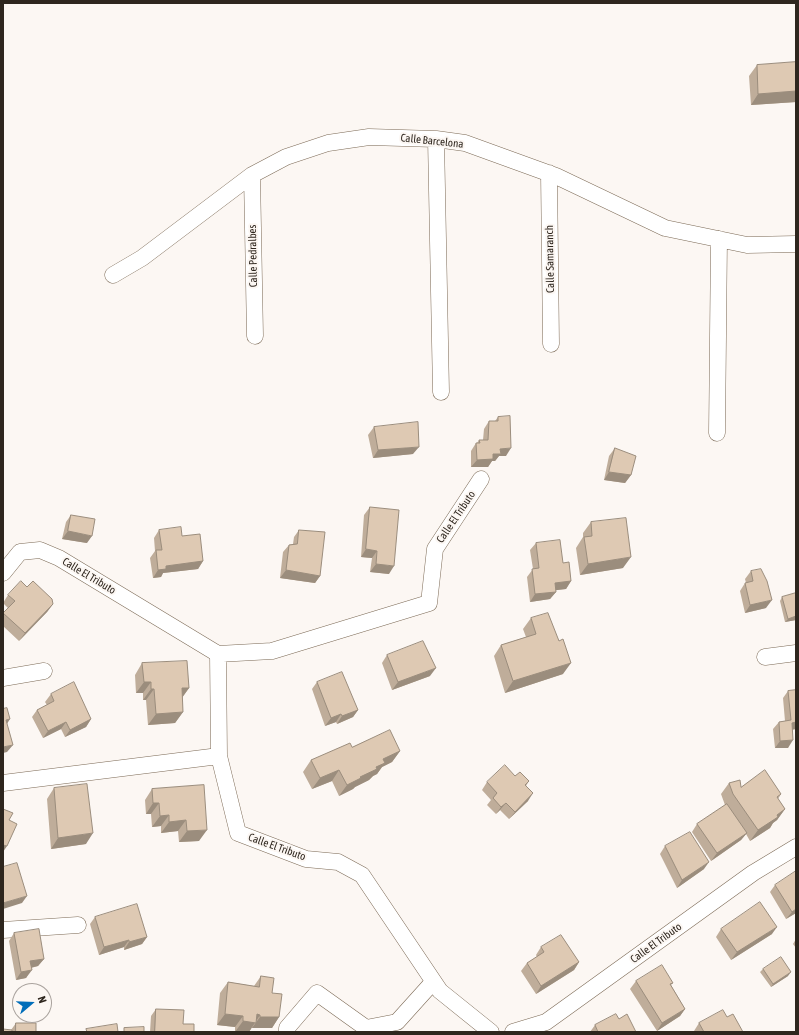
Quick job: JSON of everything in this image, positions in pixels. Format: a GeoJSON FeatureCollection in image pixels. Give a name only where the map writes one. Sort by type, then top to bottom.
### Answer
{"type":"FeatureCollection","features":[{"type":"Feature","properties":{"kind":"street","name":"Calle Barcelona"},"geometry":{"type":"LineString","coordinates":[[113,275],[142,258],[252,175],[286,157],[328,143],[369,137],[436,139],[465,144],[549,173],[664,228],[747,245],[796,244]]}},
{"type":"Feature","properties":{"kind":"street"},"geometry":{"type":"LineString","coordinates":[[436,139],[441,392]]}},
{"type":"Feature","properties":{"kind":"street","name":"Calle Samaranch"},"geometry":{"type":"LineString","coordinates":[[549,173],[552,344]]}},
{"type":"Feature","properties":{"kind":"street","name":"Calle Pedralbes"},"geometry":{"type":"LineString","coordinates":[[252,175],[255,336]]}},
{"type":"Feature","properties":{"kind":"street"},"geometry":{"type":"LineString","coordinates":[[717,433],[719,239]]}},
{"type":"Feature","properties":{"kind":"street","name":"Calle El Tributo"},"geometry":{"type":"LineString","coordinates":[[3,573],[20,552],[40,550],[59,558],[218,654],[272,651],[429,603],[434,549],[481,479]]}},
{"type":"Feature","properties":{"kind":"street"},"geometry":{"type":"LineString","coordinates":[[765,657],[796,653]]}},
{"type":"Feature","properties":{"kind":"street","name":"Calle El Tributo"},"geometry":{"type":"LineString","coordinates":[[218,654],[219,756],[238,833],[306,859],[338,862],[362,876],[440,991],[491,1032]]}},
{"type":"Feature","properties":{"kind":"street"},"geometry":{"type":"LineString","coordinates":[[3,678],[44,671]]}},
{"type":"Feature","properties":{"kind":"street"},"geometry":{"type":"LineString","coordinates":[[3,783],[219,756]]}},
{"type":"Feature","properties":{"kind":"street","name":"Calle El Tributo"},"geometry":{"type":"LineString","coordinates":[[514,1032],[546,1022],[753,873],[796,847]]}},
{"type":"Feature","properties":{"kind":"street"},"geometry":{"type":"LineString","coordinates":[[3,930],[78,925]]}},
{"type":"Feature","properties":{"kind":"street"},"geometry":{"type":"LineString","coordinates":[[287,1032],[287,1028],[317,993],[366,1028],[397,1022],[434,982]]}},
{"type":"Feature","properties":{"kind":"building"},"geometry":{"type":"Polygon","coordinates":[[[796,62],[796,91],[758,94],[757,65],[796,62]]]}},
{"type":"Feature","properties":{"kind":"building"},"geometry":{"type":"Polygon","coordinates":[[[510,416],[511,448],[500,449],[501,454],[493,454],[493,459],[477,460],[476,443],[480,443],[479,440],[488,440],[489,421],[498,421],[498,417],[510,416]]]}},
{"type":"Feature","properties":{"kind":"building"},"geometry":{"type":"Polygon","coordinates":[[[418,422],[419,447],[378,450],[374,427],[418,422]]]}},
{"type":"Feature","properties":{"kind":"building"},"geometry":{"type":"Polygon","coordinates":[[[615,448],[636,456],[631,475],[609,472],[615,448]]]}},
{"type":"Feature","properties":{"kind":"building"},"geometry":{"type":"Polygon","coordinates":[[[370,507],[399,510],[394,566],[376,564],[377,551],[366,549],[370,507]]]}},
{"type":"Feature","properties":{"kind":"building"},"geometry":{"type":"Polygon","coordinates":[[[71,515],[95,519],[92,536],[68,531],[71,515]]]}},
{"type":"Feature","properties":{"kind":"building"},"geometry":{"type":"Polygon","coordinates":[[[626,518],[631,557],[588,564],[584,537],[592,536],[591,522],[626,518]]]}},
{"type":"Feature","properties":{"kind":"building"},"geometry":{"type":"Polygon","coordinates":[[[181,527],[182,536],[200,534],[203,561],[166,566],[166,569],[158,570],[156,550],[162,550],[159,530],[181,527]]]}},
{"type":"Feature","properties":{"kind":"building"},"geometry":{"type":"Polygon","coordinates":[[[299,530],[325,532],[320,576],[286,570],[289,545],[297,544],[299,530]]]}},
{"type":"Feature","properties":{"kind":"building"},"geometry":{"type":"Polygon","coordinates":[[[560,540],[563,563],[569,562],[571,581],[555,583],[556,592],[535,594],[532,569],[539,568],[536,543],[560,540]]]}},
{"type":"Feature","properties":{"kind":"building"},"geometry":{"type":"Polygon","coordinates":[[[761,569],[767,581],[772,600],[750,605],[745,583],[753,581],[751,571],[761,569]]]}},
{"type":"Feature","properties":{"kind":"building"},"geometry":{"type":"Polygon","coordinates":[[[21,581],[27,587],[33,581],[52,599],[53,604],[25,633],[3,613],[15,601],[8,595],[21,581]]]}},
{"type":"Feature","properties":{"kind":"building"},"geometry":{"type":"Polygon","coordinates":[[[796,593],[796,616],[788,619],[782,597],[796,593]]]}},
{"type":"Feature","properties":{"kind":"building"},"geometry":{"type":"Polygon","coordinates":[[[548,613],[559,641],[563,639],[571,663],[513,681],[501,645],[536,634],[531,618],[548,613]]]}},
{"type":"Feature","properties":{"kind":"building"},"geometry":{"type":"Polygon","coordinates":[[[423,641],[436,668],[398,682],[387,655],[423,641]]]}},
{"type":"Feature","properties":{"kind":"building"},"geometry":{"type":"Polygon","coordinates":[[[187,661],[189,688],[182,688],[183,712],[156,714],[154,689],[151,689],[151,682],[144,682],[142,663],[187,661]]]}},
{"type":"Feature","properties":{"kind":"building"},"geometry":{"type":"Polygon","coordinates":[[[342,672],[358,710],[342,716],[341,714],[331,718],[317,682],[342,672]]]}},
{"type":"Feature","properties":{"kind":"building"},"geometry":{"type":"Polygon","coordinates":[[[74,682],[91,719],[70,730],[66,722],[48,731],[37,710],[54,701],[51,694],[74,682]]]}},
{"type":"Feature","properties":{"kind":"building"},"geometry":{"type":"Polygon","coordinates":[[[796,690],[796,722],[792,723],[793,740],[780,741],[779,722],[791,720],[788,691],[796,690]]]}},
{"type":"Feature","properties":{"kind":"building"},"geometry":{"type":"Polygon","coordinates":[[[7,708],[10,719],[6,720],[13,745],[3,747],[3,709],[7,708]]]}},
{"type":"Feature","properties":{"kind":"building"},"geometry":{"type":"Polygon","coordinates":[[[390,730],[400,751],[383,759],[385,763],[376,767],[377,769],[347,785],[339,770],[320,778],[311,760],[350,743],[352,747],[390,730]]]}},
{"type":"Feature","properties":{"kind":"building"},"geometry":{"type":"Polygon","coordinates":[[[505,765],[515,776],[520,772],[529,781],[525,785],[533,793],[515,812],[506,803],[501,807],[493,798],[497,793],[487,782],[505,765]]]}},
{"type":"Feature","properties":{"kind":"building"},"geometry":{"type":"Polygon","coordinates":[[[765,770],[781,794],[777,797],[785,809],[777,815],[778,817],[758,830],[733,794],[729,783],[740,780],[741,787],[765,770]]]}},
{"type":"Feature","properties":{"kind":"building"},"geometry":{"type":"Polygon","coordinates":[[[87,784],[93,833],[58,838],[54,788],[87,784]]]}},
{"type":"Feature","properties":{"kind":"building"},"geometry":{"type":"Polygon","coordinates":[[[204,785],[207,830],[187,831],[186,820],[169,822],[169,815],[160,816],[159,803],[153,803],[152,789],[204,785]]]}},
{"type":"Feature","properties":{"kind":"building"},"geometry":{"type":"Polygon","coordinates":[[[727,804],[747,833],[717,853],[697,824],[727,804]]]}},
{"type":"Feature","properties":{"kind":"building"},"geometry":{"type":"Polygon","coordinates":[[[3,809],[13,813],[9,820],[17,824],[7,846],[3,845],[3,809]]]}},
{"type":"Feature","properties":{"kind":"building"},"geometry":{"type":"Polygon","coordinates":[[[690,832],[709,862],[682,880],[665,846],[690,832]]]}},
{"type":"Feature","properties":{"kind":"building"},"geometry":{"type":"Polygon","coordinates":[[[17,863],[27,896],[3,903],[3,867],[17,863]]]}},
{"type":"Feature","properties":{"kind":"building"},"geometry":{"type":"Polygon","coordinates":[[[796,871],[796,909],[792,912],[775,885],[796,871]]]}},
{"type":"Feature","properties":{"kind":"building"},"geometry":{"type":"Polygon","coordinates":[[[760,902],[777,927],[737,952],[721,929],[760,902]]]}},
{"type":"Feature","properties":{"kind":"building"},"geometry":{"type":"Polygon","coordinates":[[[137,904],[147,937],[104,947],[95,917],[137,904]]]}},
{"type":"Feature","properties":{"kind":"building"},"geometry":{"type":"Polygon","coordinates":[[[39,929],[44,959],[30,961],[32,970],[21,972],[14,933],[39,929]]]}},
{"type":"Feature","properties":{"kind":"building"},"geometry":{"type":"Polygon","coordinates":[[[561,935],[579,962],[541,986],[527,963],[544,952],[541,947],[561,935]]]}},
{"type":"Feature","properties":{"kind":"building"},"geometry":{"type":"Polygon","coordinates":[[[781,957],[791,972],[773,984],[763,969],[781,957]]]}},
{"type":"Feature","properties":{"kind":"building"},"geometry":{"type":"Polygon","coordinates":[[[662,965],[673,983],[670,984],[685,1009],[662,1023],[636,981],[662,965]]]}},
{"type":"Feature","properties":{"kind":"building"},"geometry":{"type":"Polygon","coordinates":[[[261,976],[274,978],[272,993],[282,994],[279,1017],[260,1017],[260,1015],[257,1014],[256,1023],[243,1021],[243,1016],[225,1014],[228,982],[259,987],[261,976]]]}},
{"type":"Feature","properties":{"kind":"building"},"geometry":{"type":"Polygon","coordinates":[[[156,1009],[184,1010],[183,1024],[194,1024],[194,1032],[155,1032],[156,1009]]]}},
{"type":"Feature","properties":{"kind":"building"},"geometry":{"type":"Polygon","coordinates":[[[723,1010],[727,1017],[733,1014],[743,1032],[704,1032],[699,1023],[723,1010]]]}},
{"type":"Feature","properties":{"kind":"building"},"geometry":{"type":"Polygon","coordinates":[[[616,1014],[619,1019],[627,1014],[636,1032],[598,1032],[595,1025],[616,1014]]]}},
{"type":"Feature","properties":{"kind":"building"},"geometry":{"type":"Polygon","coordinates":[[[16,1023],[36,1023],[36,1032],[16,1032],[16,1023]]]}},
{"type":"Feature","properties":{"kind":"building"},"geometry":{"type":"Polygon","coordinates":[[[117,1024],[118,1032],[87,1032],[86,1029],[117,1024]]]}},
{"type":"Feature","properties":{"kind":"building"},"geometry":{"type":"Polygon","coordinates":[[[144,1027],[144,1032],[124,1032],[124,1028],[144,1027]]]}},
{"type":"Feature","properties":{"kind":"building"},"geometry":{"type":"Polygon","coordinates":[[[3,1029],[12,1030],[12,1032],[3,1032],[3,1029]]]}}]}
